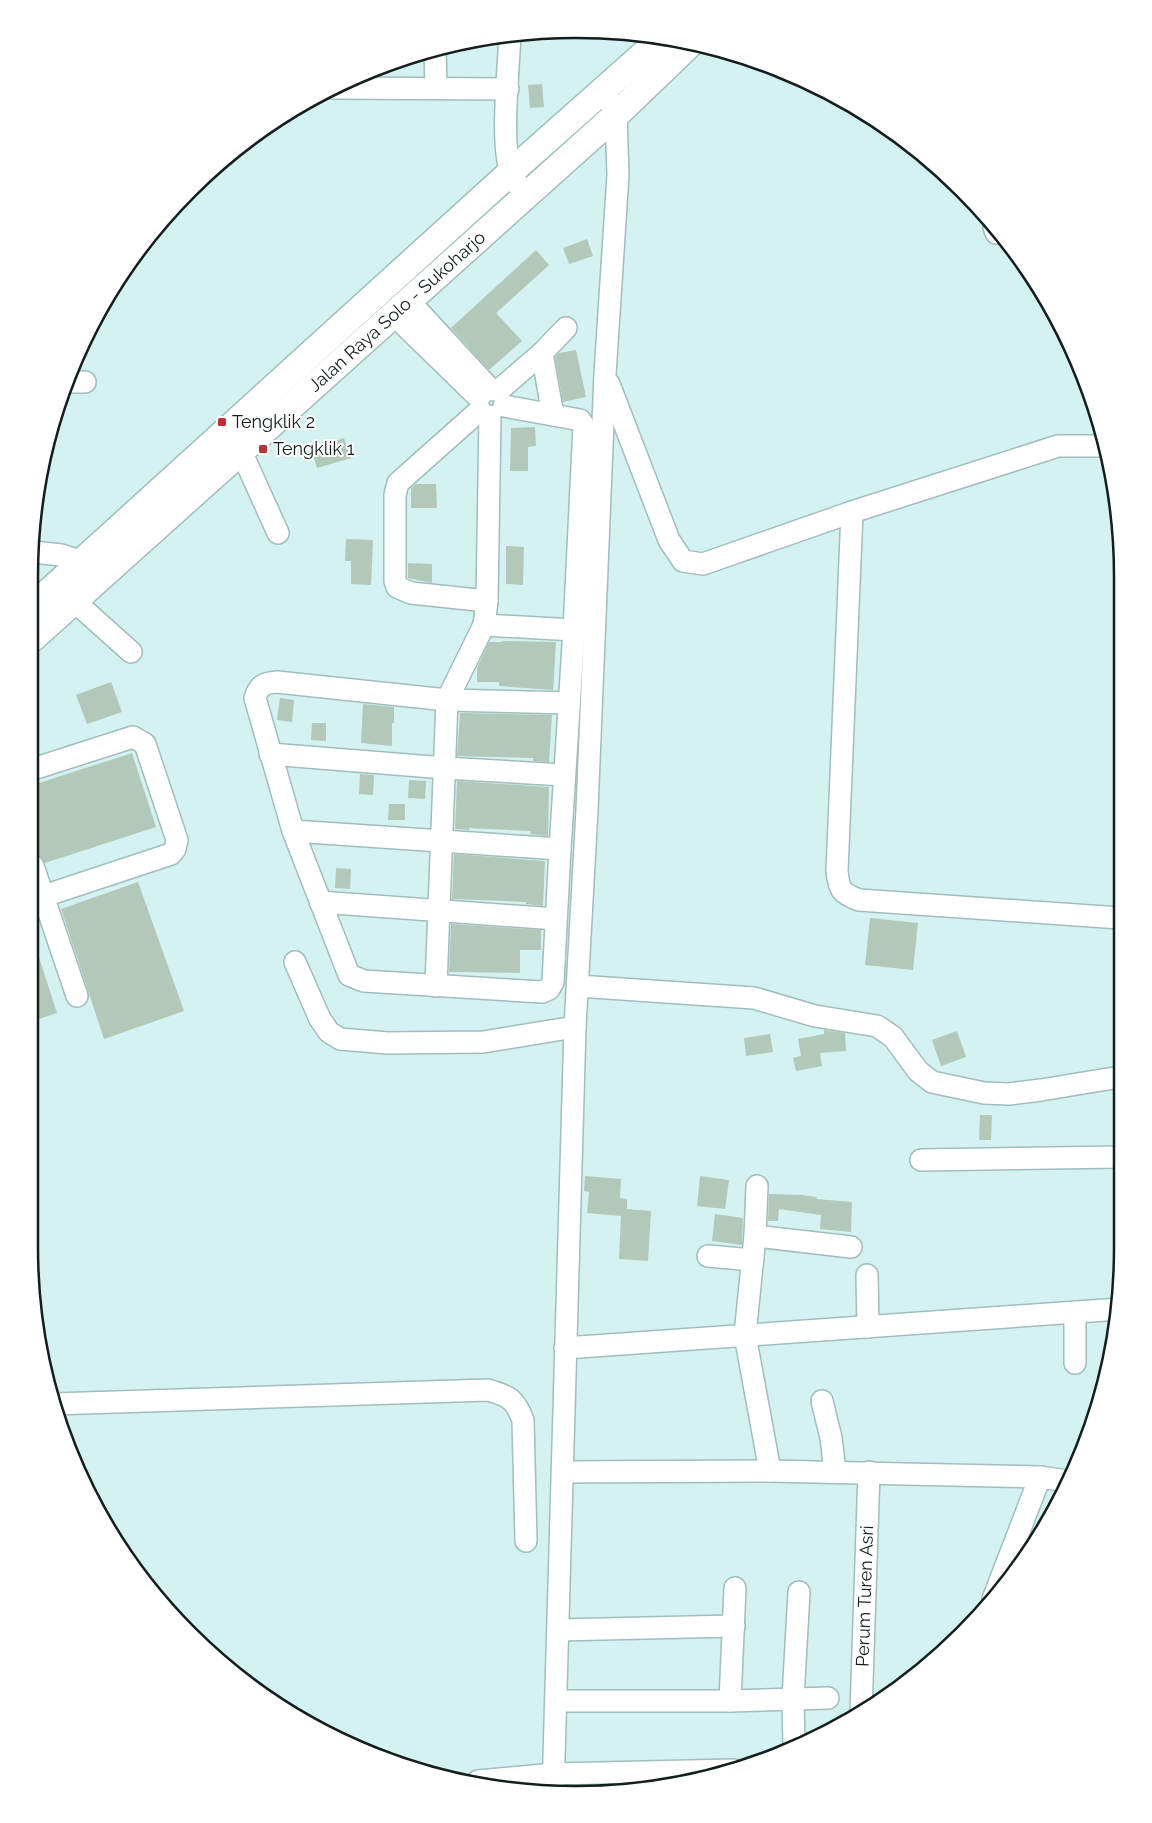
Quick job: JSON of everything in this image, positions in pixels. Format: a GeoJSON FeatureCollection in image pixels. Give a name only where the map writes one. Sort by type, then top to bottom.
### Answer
{"type":"FeatureCollection","features":[{"type":"Feature","properties":{"kind":"main road","name":"Jalan Raya Solo - Sukoharjo"},"geometry":{"type":"LineString","coordinates":[[38,632],[76,583],[511,172],[656,44]]}},
{"type":"Feature","properties":{"kind":"main road","name":"Jalan Raya Solo - Sukoharjo"},"geometry":{"type":"LineString","coordinates":[[38,603],[76,583],[242,451],[524,195],[616,115],[686,49]]}},
{"type":"Feature","properties":{"kind":"street"},"geometry":{"type":"LineString","coordinates":[[510,42],[506,136],[511,172],[524,195]]}},
{"type":"Feature","properties":{"kind":"street"},"geometry":{"type":"LineString","coordinates":[[435,57],[436,87]]}},
{"type":"Feature","properties":{"kind":"street"},"geometry":{"type":"LineString","coordinates":[[364,81],[436,87],[508,89]]}},
{"type":"Feature","properties":{"kind":"street"},"geometry":{"type":"LineString","coordinates":[[554,1783],[575,1028],[605,374],[618,175],[616,115],[606,89]]}},
{"type":"Feature","properties":{"kind":"street"},"geometry":{"type":"LineString","coordinates":[[401,307],[491,402],[580,420],[584,426],[574,630],[553,982],[548,991],[542,992],[364,981],[353,978],[347,972],[293,831],[254,698],[257,690],[264,683],[277,682],[447,700],[569,703]]}},
{"type":"Feature","properties":{"kind":"street"},"geometry":{"type":"LineString","coordinates":[[487,601],[411,593],[397,587],[395,581],[395,495],[398,483],[491,402],[566,328]]}},
{"type":"Feature","properties":{"kind":"street"},"geometry":{"type":"LineString","coordinates":[[542,353],[553,415]]}},
{"type":"Feature","properties":{"kind":"street"},"geometry":{"type":"LineString","coordinates":[[605,374],[669,540],[683,561],[703,564],[852,512],[1058,446],[1098,446]]}},
{"type":"Feature","properties":{"kind":"street"},"geometry":{"type":"LineString","coordinates":[[436,986],[447,700],[484,626],[487,601],[491,402]]}},
{"type":"Feature","properties":{"kind":"street"},"geometry":{"type":"LineString","coordinates":[[242,451],[278,533]]}},
{"type":"Feature","properties":{"kind":"street"},"geometry":{"type":"LineString","coordinates":[[852,512],[837,871],[838,887],[846,895],[859,900],[1114,918]]}},
{"type":"Feature","properties":{"kind":"street"},"geometry":{"type":"LineString","coordinates":[[39,553],[61,555],[76,583],[131,652]]}},
{"type":"Feature","properties":{"kind":"street"},"geometry":{"type":"LineString","coordinates":[[484,626],[574,630]]}},
{"type":"Feature","properties":{"kind":"street"},"geometry":{"type":"LineString","coordinates":[[38,766],[133,737],[140,739],[145,744],[177,840],[175,849],[171,854],[44,896]]}},
{"type":"Feature","properties":{"kind":"street"},"geometry":{"type":"LineString","coordinates":[[270,754],[564,775]]}},
{"type":"Feature","properties":{"kind":"street"},"geometry":{"type":"LineString","coordinates":[[293,831],[560,849]]}},
{"type":"Feature","properties":{"kind":"street"},"geometry":{"type":"LineString","coordinates":[[38,880],[77,996]]}},
{"type":"Feature","properties":{"kind":"street"},"geometry":{"type":"LineString","coordinates":[[320,902],[556,919]]}},
{"type":"Feature","properties":{"kind":"street"},"geometry":{"type":"LineString","coordinates":[[295,962],[320,1019],[329,1032],[340,1040],[388,1043],[483,1042],[575,1028]]}},
{"type":"Feature","properties":{"kind":"street"},"geometry":{"type":"LineString","coordinates":[[578,986],[754,998],[815,1016],[877,1026],[893,1037],[918,1072],[932,1082],[984,1093],[1009,1094],[1114,1078]]}},
{"type":"Feature","properties":{"kind":"street"},"geometry":{"type":"LineString","coordinates":[[922,1160],[1114,1157]]}},
{"type":"Feature","properties":{"kind":"street"},"geometry":{"type":"LineString","coordinates":[[757,1186],[755,1236],[745,1336],[770,1471]]}},
{"type":"Feature","properties":{"kind":"street"},"geometry":{"type":"LineString","coordinates":[[755,1236],[852,1247]]}},
{"type":"Feature","properties":{"kind":"street"},"geometry":{"type":"LineString","coordinates":[[708,1256],[752,1260]]}},
{"type":"Feature","properties":{"kind":"street"},"geometry":{"type":"LineString","coordinates":[[867,1274],[868,1327]]}},
{"type":"Feature","properties":{"kind":"street"},"geometry":{"type":"LineString","coordinates":[[565,1348],[1111,1310]]}},
{"type":"Feature","properties":{"kind":"street"},"geometry":{"type":"LineString","coordinates":[[1075,1312],[1075,1363]]}},
{"type":"Feature","properties":{"kind":"street"},"geometry":{"type":"LineString","coordinates":[[61,1404],[488,1390],[506,1396],[517,1405],[523,1420],[526,1541]]}},
{"type":"Feature","properties":{"kind":"street"},"geometry":{"type":"LineString","coordinates":[[822,1401],[831,1438],[835,1471]]}},
{"type":"Feature","properties":{"kind":"street"},"geometry":{"type":"LineString","coordinates":[[563,1472],[835,1471],[869,1476],[1040,1477],[1061,1480]]}},
{"type":"Feature","properties":{"kind":"street","name":"Perum Turen Asri"},"geometry":{"type":"LineString","coordinates":[[860,1704],[869,1476]]}},
{"type":"Feature","properties":{"kind":"street"},"geometry":{"type":"LineString","coordinates":[[1001,1578],[1040,1477]]}},
{"type":"Feature","properties":{"kind":"street"},"geometry":{"type":"LineString","coordinates":[[730,1701],[736,1588]]}},
{"type":"Feature","properties":{"kind":"street"},"geometry":{"type":"LineString","coordinates":[[794,1739],[793,1698],[799,1592]]}},
{"type":"Feature","properties":{"kind":"street"},"geometry":{"type":"LineString","coordinates":[[558,1630],[734,1626]]}},
{"type":"Feature","properties":{"kind":"street"},"geometry":{"type":"LineString","coordinates":[[556,1701],[730,1701],[828,1698]]}},
{"type":"Feature","properties":{"kind":"street"},"geometry":{"type":"LineString","coordinates":[[518,1782],[554,1783],[688,1773]]}},
{"type":"Feature","properties":{"kind":"building"},"geometry":{"type":"Polygon","coordinates":[[[542,84],[544,107],[530,108],[528,85],[542,84]]]}},
{"type":"Feature","properties":{"kind":"building"},"geometry":{"type":"Polygon","coordinates":[[[587,239],[593,256],[569,264],[563,248],[587,239]]]}},
{"type":"Feature","properties":{"kind":"building"},"geometry":{"type":"Polygon","coordinates":[[[536,250],[549,265],[496,313],[522,341],[489,370],[451,328],[536,250]]]}},
{"type":"Feature","properties":{"kind":"building"},"geometry":{"type":"Polygon","coordinates":[[[576,350],[586,397],[563,402],[555,357],[559,353],[576,350]]]}},
{"type":"Feature","properties":{"kind":"building"},"geometry":{"type":"Polygon","coordinates":[[[535,427],[536,446],[528,447],[528,471],[510,471],[511,428],[535,427]]]}},
{"type":"Feature","properties":{"kind":"building"},"geometry":{"type":"Polygon","coordinates":[[[344,438],[351,458],[317,468],[311,449],[344,438]]]}},
{"type":"Feature","properties":{"kind":"building"},"geometry":{"type":"Polygon","coordinates":[[[416,484],[436,484],[437,508],[411,508],[411,488],[416,484]]]}},
{"type":"Feature","properties":{"kind":"building"},"geometry":{"type":"Polygon","coordinates":[[[346,539],[373,540],[371,585],[351,584],[351,561],[345,561],[346,539]]]}},
{"type":"Feature","properties":{"kind":"building"},"geometry":{"type":"Polygon","coordinates":[[[506,546],[524,547],[523,585],[506,584],[506,546]]]}},
{"type":"Feature","properties":{"kind":"building"},"geometry":{"type":"Polygon","coordinates":[[[408,563],[432,564],[432,583],[408,578],[408,563]]]}},
{"type":"Feature","properties":{"kind":"building"},"geometry":{"type":"Polygon","coordinates":[[[489,642],[556,642],[553,690],[499,686],[499,682],[477,682],[477,668],[489,642]]]}},
{"type":"Feature","properties":{"kind":"building"},"geometry":{"type":"Polygon","coordinates":[[[111,682],[122,712],[87,724],[76,695],[111,682]]]}},
{"type":"Feature","properties":{"kind":"building"},"geometry":{"type":"Polygon","coordinates":[[[280,698],[294,700],[292,722],[277,720],[280,698]]]}},
{"type":"Feature","properties":{"kind":"building"},"geometry":{"type":"Polygon","coordinates":[[[363,704],[394,707],[392,746],[361,743],[363,704]]]}},
{"type":"Feature","properties":{"kind":"building"},"geometry":{"type":"Polygon","coordinates":[[[460,713],[552,715],[549,762],[533,761],[533,758],[457,756],[460,713]]]}},
{"type":"Feature","properties":{"kind":"building"},"geometry":{"type":"Polygon","coordinates":[[[312,723],[326,723],[326,741],[311,740],[312,723]]]}},
{"type":"Feature","properties":{"kind":"building"},"geometry":{"type":"Polygon","coordinates":[[[132,753],[156,827],[45,863],[38,855],[38,783],[132,753]]]}},
{"type":"Feature","properties":{"kind":"building"},"geometry":{"type":"Polygon","coordinates":[[[360,774],[374,775],[373,795],[359,794],[360,774]]]}},
{"type":"Feature","properties":{"kind":"building"},"geometry":{"type":"Polygon","coordinates":[[[409,780],[426,781],[425,799],[408,798],[409,780]]]}},
{"type":"Feature","properties":{"kind":"building"},"geometry":{"type":"Polygon","coordinates":[[[457,781],[549,787],[548,836],[530,834],[531,831],[455,829],[457,781]]]}},
{"type":"Feature","properties":{"kind":"building"},"geometry":{"type":"Polygon","coordinates":[[[389,804],[405,804],[405,820],[388,820],[389,804]]]}},
{"type":"Feature","properties":{"kind":"building"},"geometry":{"type":"Polygon","coordinates":[[[454,854],[545,861],[543,906],[526,904],[526,902],[452,899],[454,854]]]}},
{"type":"Feature","properties":{"kind":"building"},"geometry":{"type":"Polygon","coordinates":[[[336,868],[351,869],[350,889],[335,888],[336,868]]]}},
{"type":"Feature","properties":{"kind":"building"},"geometry":{"type":"Polygon","coordinates":[[[138,882],[184,1011],[104,1039],[61,909],[138,882]]]}},
{"type":"Feature","properties":{"kind":"building"},"geometry":{"type":"Polygon","coordinates":[[[870,918],[918,923],[913,970],[865,965],[870,918]]]}},
{"type":"Feature","properties":{"kind":"building"},"geometry":{"type":"Polygon","coordinates":[[[451,924],[541,930],[541,950],[520,950],[520,973],[449,972],[451,924]]]}},
{"type":"Feature","properties":{"kind":"building"},"geometry":{"type":"Polygon","coordinates":[[[38,954],[57,1013],[38,1019],[38,954]]]}},
{"type":"Feature","properties":{"kind":"building"},"geometry":{"type":"Polygon","coordinates":[[[824,1030],[845,1033],[846,1051],[820,1053],[822,1066],[796,1071],[793,1058],[801,1056],[798,1039],[824,1034],[824,1030]]]}},
{"type":"Feature","properties":{"kind":"building"},"geometry":{"type":"Polygon","coordinates":[[[957,1031],[966,1057],[941,1066],[932,1040],[957,1031]]]}},
{"type":"Feature","properties":{"kind":"building"},"geometry":{"type":"Polygon","coordinates":[[[770,1034],[773,1052],[746,1056],[744,1038],[770,1034]]]}},
{"type":"Feature","properties":{"kind":"building"},"geometry":{"type":"Polygon","coordinates":[[[980,1115],[992,1115],[991,1140],[979,1140],[980,1115]]]}},
{"type":"Feature","properties":{"kind":"building"},"geometry":{"type":"Polygon","coordinates":[[[585,1176],[621,1179],[620,1198],[627,1199],[627,1209],[651,1211],[648,1261],[619,1259],[621,1216],[587,1213],[589,1192],[584,1191],[585,1176]]]}},
{"type":"Feature","properties":{"kind":"building"},"geometry":{"type":"Polygon","coordinates":[[[700,1176],[729,1180],[725,1209],[697,1206],[700,1176]]]}},
{"type":"Feature","properties":{"kind":"building"},"geometry":{"type":"Polygon","coordinates":[[[769,1194],[802,1195],[817,1197],[816,1199],[852,1202],[851,1232],[820,1229],[821,1215],[779,1209],[778,1221],[768,1221],[769,1194]]]}},
{"type":"Feature","properties":{"kind":"building"},"geometry":{"type":"Polygon","coordinates":[[[715,1214],[743,1218],[742,1245],[712,1241],[715,1214]]]}},
{"type":"Feature","properties":{"kind":"place","name":"Tengklik 2"},"geometry":{"type":"Point","coordinates":[222,422]}},
{"type":"Feature","properties":{"kind":"place","name":"Tengklik 1"},"geometry":{"type":"Point","coordinates":[263,449]}}]}
